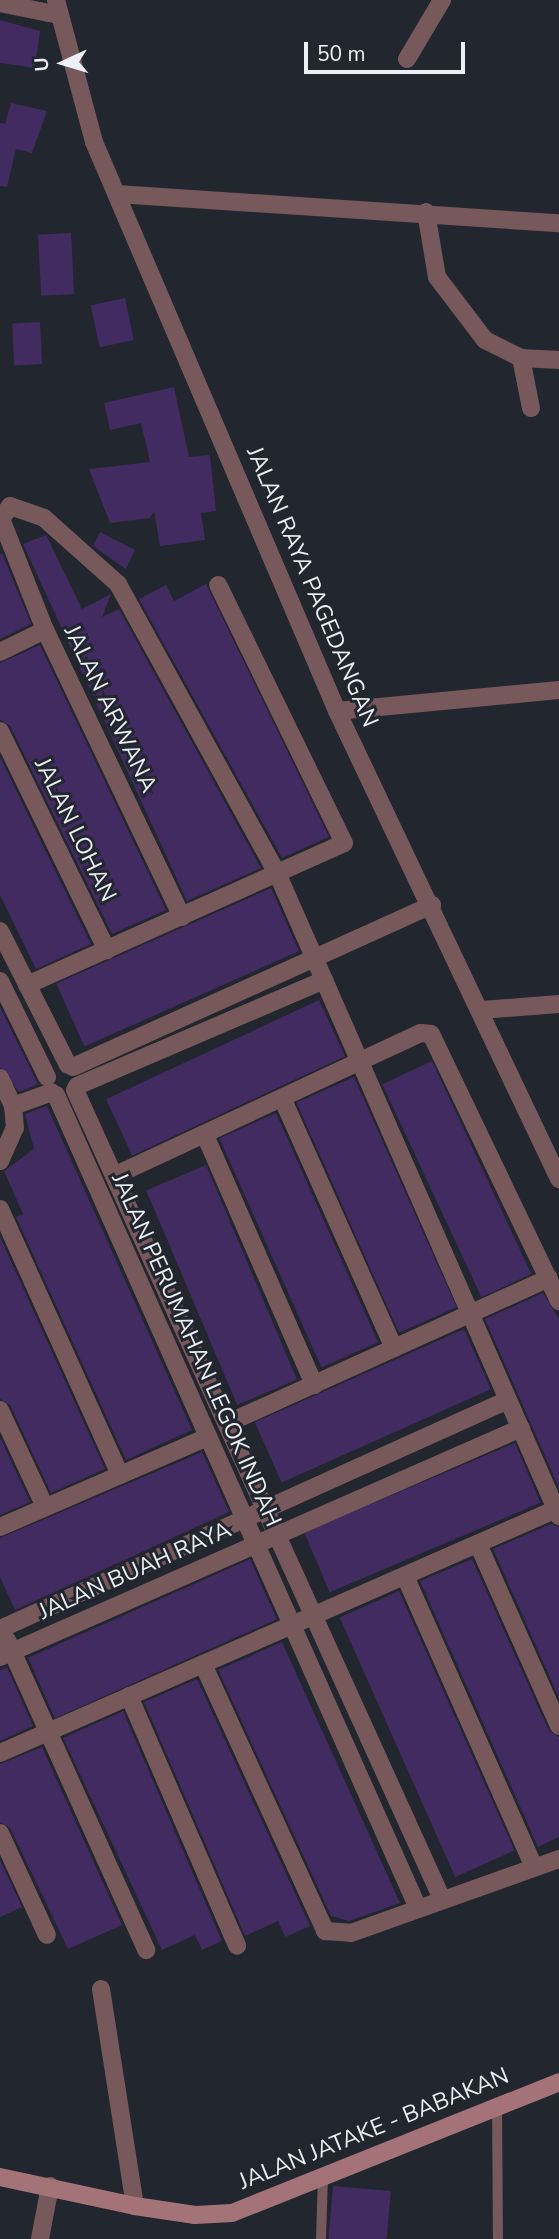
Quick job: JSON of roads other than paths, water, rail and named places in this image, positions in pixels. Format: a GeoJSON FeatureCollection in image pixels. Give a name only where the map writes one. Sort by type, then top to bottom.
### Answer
{"type":"FeatureCollection","features":[{"type":"Feature","properties":{"kind":"main road","name":"JALAN JATAKE - BABAKAN"},"geometry":{"type":"LineString","coordinates":[[0,2177],[135,2206],[195,2215],[232,2213],[497,2103],[559,2082]]}},
{"type":"Feature","properties":{"kind":"street"},"geometry":{"type":"LineString","coordinates":[[407,59],[442,0]]}},
{"type":"Feature","properties":{"kind":"street"},"geometry":{"type":"LineString","coordinates":[[0,3],[57,8]]}},
{"type":"Feature","properties":{"kind":"street","name":"JALAN RAYA PAGEDANGAN"},"geometry":{"type":"LineString","coordinates":[[57,8],[94,142],[337,710],[432,905],[559,1179]]}},
{"type":"Feature","properties":{"kind":"street"},"geometry":{"type":"LineString","coordinates":[[117,194],[218,205],[426,212],[559,223]]}},
{"type":"Feature","properties":{"kind":"street"},"geometry":{"type":"LineString","coordinates":[[426,212],[436,277],[485,340],[521,358],[559,360]]}},
{"type":"Feature","properties":{"kind":"street"},"geometry":{"type":"LineString","coordinates":[[521,358],[531,408]]}},
{"type":"Feature","properties":{"kind":"street"},"geometry":{"type":"LineString","coordinates":[[0,1753],[558,1511],[278,875],[118,584],[31,510],[10,506],[1,520]]}},
{"type":"Feature","properties":{"kind":"street","name":"JALAN ARWANA"},"geometry":{"type":"LineString","coordinates":[[1,520],[45,630],[183,917]]}},
{"type":"Feature","properties":{"kind":"street"},"geometry":{"type":"LineString","coordinates":[[27,985],[344,844],[218,585]]}},
{"type":"Feature","properties":{"kind":"street"},"geometry":{"type":"LineString","coordinates":[[0,652],[45,630]]}},
{"type":"Feature","properties":{"kind":"street"},"geometry":{"type":"LineString","coordinates":[[337,710],[559,690]]}},
{"type":"Feature","properties":{"kind":"street","name":"JALAN LOHAN"},"geometry":{"type":"LineString","coordinates":[[0,731],[107,950]]}},
{"type":"Feature","properties":{"kind":"street"},"geometry":{"type":"LineString","coordinates":[[51,1088],[52,1067],[70,1066],[432,905]]}},
{"type":"Feature","properties":{"kind":"street"},"geometry":{"type":"LineString","coordinates":[[0,931],[70,1066]]}},
{"type":"Feature","properties":{"kind":"street"},"geometry":{"type":"LineString","coordinates":[[13,1106],[51,1088],[76,1088],[324,980]]}},
{"type":"Feature","properties":{"kind":"street","name":"JALAN PERUMAHAN LEGOK INDAH"},"geometry":{"type":"LineString","coordinates":[[0,981],[51,1088],[417,1906]]}},
{"type":"Feature","properties":{"kind":"street"},"geometry":{"type":"LineString","coordinates":[[481,1010],[559,1004]]}},
{"type":"Feature","properties":{"kind":"street","name":"JALAN PERUMAHAN LEGOK INDAH"},"geometry":{"type":"LineString","coordinates":[[116,1175],[361,1065],[421,1033],[431,1034],[559,1301]]}},
{"type":"Feature","properties":{"kind":"street","name":"JALAN PERUMAHAN LEGOK INDAH"},"geometry":{"type":"LineString","coordinates":[[70,1066],[76,1088],[441,1897]]}},
{"type":"Feature","properties":{"kind":"street"},"geometry":{"type":"LineString","coordinates":[[0,1078],[13,1106],[15,1128],[0,1161]]}},
{"type":"Feature","properties":{"kind":"street"},"geometry":{"type":"LineString","coordinates":[[283,1100],[394,1348]]}},
{"type":"Feature","properties":{"kind":"street"},"geometry":{"type":"LineString","coordinates":[[205,1135],[314,1385]]}},
{"type":"Feature","properties":{"kind":"street"},"geometry":{"type":"LineString","coordinates":[[0,1209],[120,1475]]}},
{"type":"Feature","properties":{"kind":"street","name":"JALAN PERUMAHAN LEGOK INDAH"},"geometry":{"type":"LineString","coordinates":[[228,1423],[549,1278]]}},
{"type":"Feature","properties":{"kind":"street","name":"JALAN BUAH RAYA"},"geometry":{"type":"LineString","coordinates":[[1,1627],[508,1400]]}},
{"type":"Feature","properties":{"kind":"street"},"geometry":{"type":"LineString","coordinates":[[0,1410],[45,1507]]}},
{"type":"Feature","properties":{"kind":"street","name":"JALAN BUAH RAYA"},"geometry":{"type":"LineString","coordinates":[[6,1654],[521,1428]]}},
{"type":"Feature","properties":{"kind":"street"},"geometry":{"type":"LineString","coordinates":[[0,1527],[208,1437]]}},
{"type":"Feature","properties":{"kind":"street"},"geometry":{"type":"LineString","coordinates":[[478,1544],[559,1726]]}},
{"type":"Feature","properties":{"kind":"street"},"geometry":{"type":"LineString","coordinates":[[405,1576],[534,1867]]}},
{"type":"Feature","properties":{"kind":"street"},"geometry":{"type":"LineString","coordinates":[[1,1627],[6,1654],[48,1732],[146,1950]]}},
{"type":"Feature","properties":{"kind":"street"},"geometry":{"type":"LineString","coordinates":[[202,1664],[324,1931],[351,1933],[441,1897],[559,1858]]}},
{"type":"Feature","properties":{"kind":"street"},"geometry":{"type":"LineString","coordinates":[[129,1696],[237,1946]]}},
{"type":"Feature","properties":{"kind":"street"},"geometry":{"type":"LineString","coordinates":[[0,1833],[47,1935]]}},
{"type":"Feature","properties":{"kind":"street"},"geometry":{"type":"LineString","coordinates":[[101,1989],[135,2206]]}},
{"type":"Feature","properties":{"kind":"street"},"geometry":{"type":"LineString","coordinates":[[40,2239],[50,2186]]}},
{"type":"Feature","properties":{"kind":"lane"},"geometry":{"type":"LineString","coordinates":[[497,2103],[498,2239]]}},
{"type":"Feature","properties":{"kind":"lane"},"geometry":{"type":"LineString","coordinates":[[321,2239],[323,2177]]}}]}
